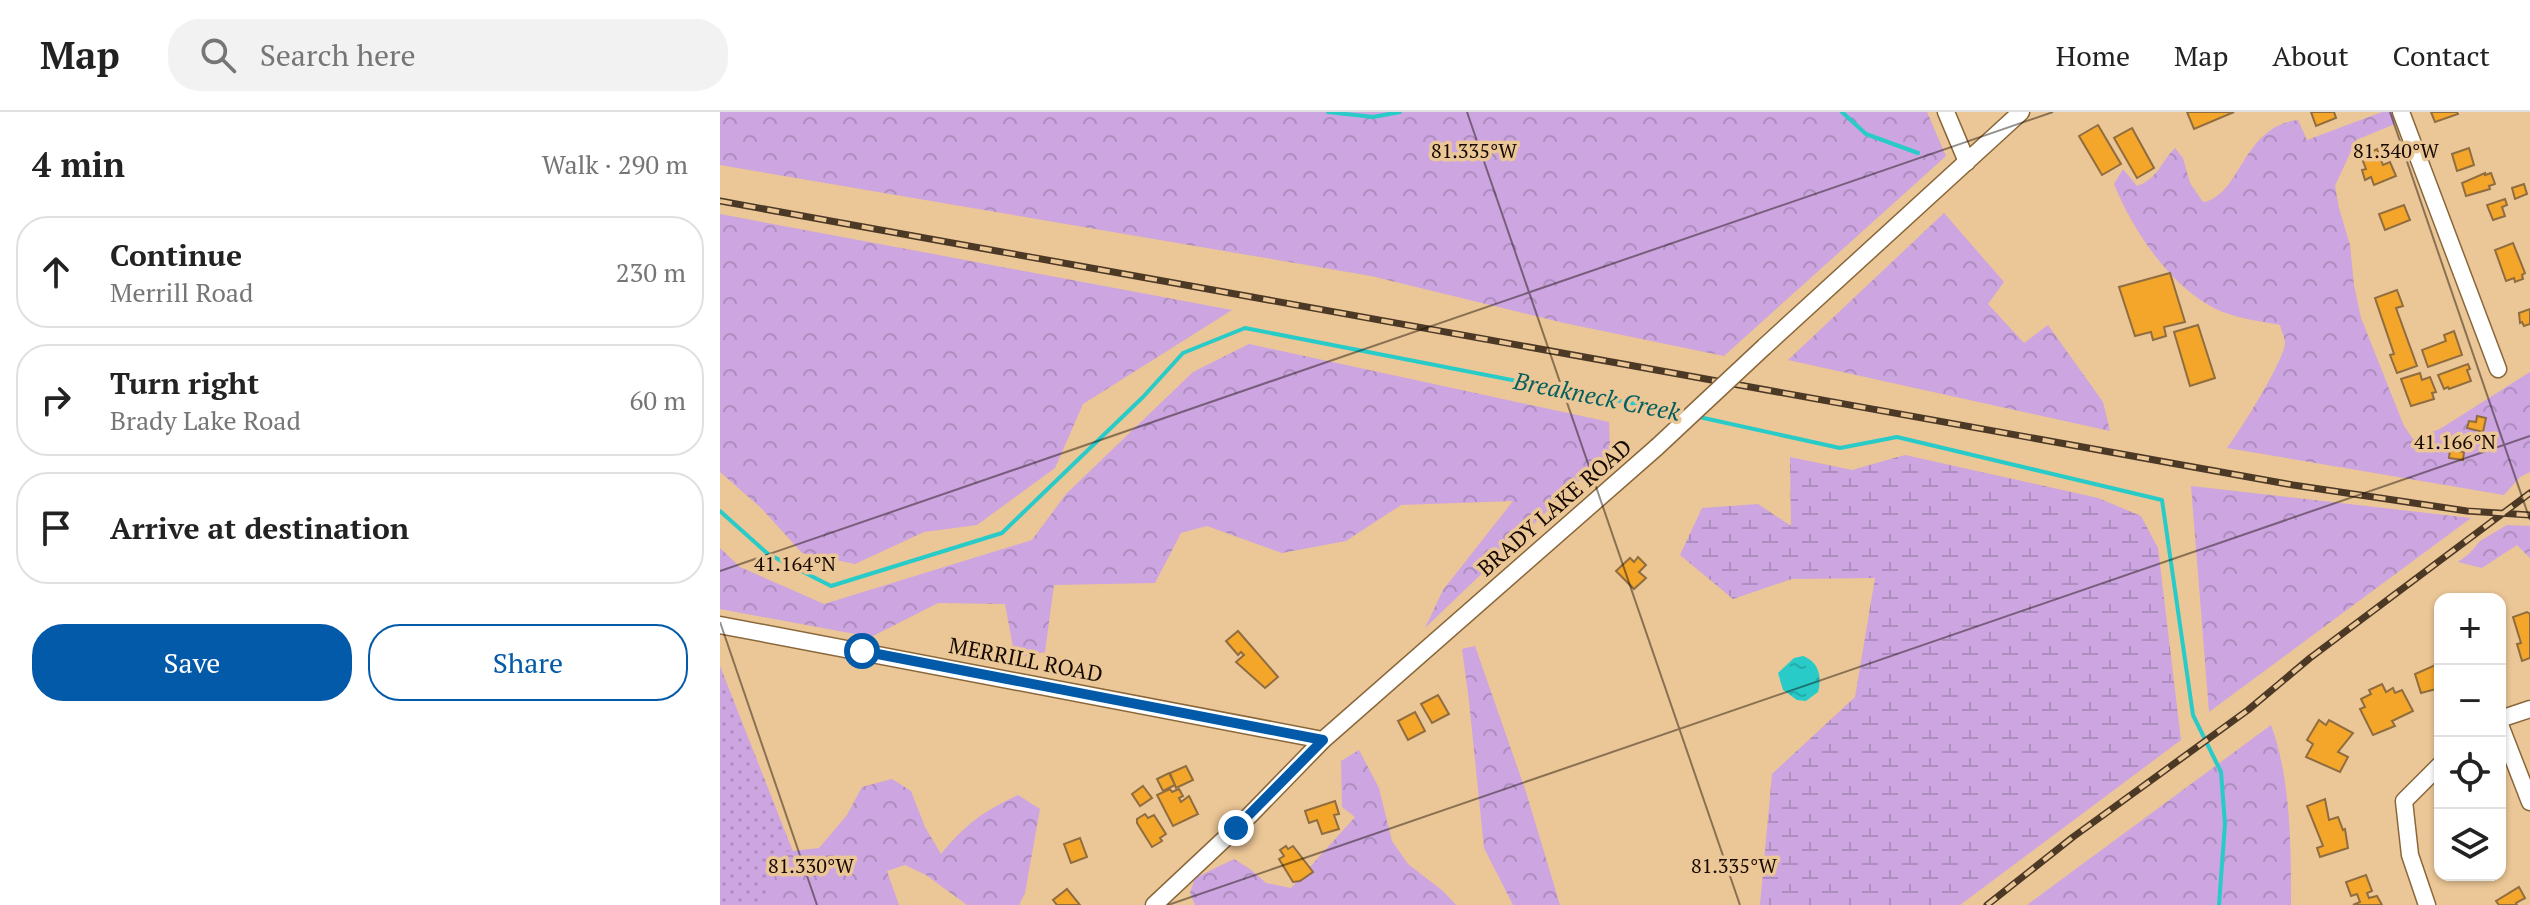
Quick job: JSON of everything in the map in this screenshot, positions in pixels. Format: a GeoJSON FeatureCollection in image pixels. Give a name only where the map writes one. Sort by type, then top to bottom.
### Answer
{"type":"FeatureCollection","features":[{"type":"Feature","properties":{"kind":"street"},"geometry":{"type":"LineString","coordinates":[[1946,112],[1967,162]]}},
{"type":"Feature","properties":{"kind":"street","name":"BRADY LAKE ROAD"},"geometry":{"type":"LineString","coordinates":[[1154,905],[1250,815],[1323,740],[1657,447],[2021,112]]}},
{"type":"Feature","properties":{"kind":"street"},"geometry":{"type":"LineString","coordinates":[[2401,112],[2459,273],[2498,369]]}},
{"type":"Feature","properties":{"kind":"street","name":"MERRILL ROAD"},"geometry":{"type":"LineString","coordinates":[[720,625],[1323,740]]}},
{"type":"Feature","properties":{"kind":"street"},"geometry":{"type":"LineString","coordinates":[[2506,719],[2530,709]]}},
{"type":"Feature","properties":{"kind":"street"},"geometry":{"type":"LineString","coordinates":[[2506,737],[2530,802]]}},
{"type":"Feature","properties":{"kind":"street"},"geometry":{"type":"LineString","coordinates":[[2427,905],[2410,855],[2404,801],[2434,771]]}},
{"type":"Feature","properties":{"kind":"green space"},"geometry":{"type":"Polygon","coordinates":[[[720,112],[1927,112],[1946,156],[1724,356],[1564,323],[1371,276],[720,165],[720,112]]]}},
{"type":"Feature","properties":{"kind":"green space"},"geometry":{"type":"Polygon","coordinates":[[[2382,112],[2391,112],[2395,124],[2356,140],[2335,186],[2350,245],[2361,318],[2404,426],[2413,439],[2440,429],[2530,372],[2530,472],[2520,477],[2504,495],[2227,448],[2270,380],[2283,352],[2285,343],[2280,325],[2221,311],[2182,285],[2167,271],[2142,237],[2114,184],[2123,169],[2137,186],[2144,183],[2155,175],[2175,148],[2183,158],[2190,183],[2203,202],[2216,197],[2226,188],[2253,147],[2279,125],[2298,120],[2307,140],[2382,112]]]}},
{"type":"Feature","properties":{"kind":"green space"},"geometry":{"type":"Polygon","coordinates":[[[1944,213],[2004,282],[1988,304],[2024,343],[2048,325],[2103,402],[2110,431],[1788,360],[1944,213]]]}},
{"type":"Feature","properties":{"kind":"green space"},"geometry":{"type":"Polygon","coordinates":[[[720,214],[1232,310],[1083,404],[1055,468],[977,525],[924,532],[855,564],[802,553],[761,508],[720,472],[720,214]]]}},
{"type":"Feature","properties":{"kind":"green space"},"geometry":{"type":"Polygon","coordinates":[[[1249,344],[1609,422],[1610,451],[1425,628],[1443,590],[1513,501],[1401,505],[1346,541],[1282,553],[1207,526],[1181,533],[1155,583],[1054,585],[1045,652],[1015,658],[1005,604],[938,603],[871,637],[720,609],[720,548],[740,567],[824,604],[1032,540],[1066,494],[1193,372],[1249,344]]]}},
{"type":"Feature","properties":{"kind":"green space"},"geometry":{"type":"Polygon","coordinates":[[[1905,455],[2098,498],[2141,516],[2158,548],[2181,740],[1960,905],[1760,905],[1772,774],[1855,697],[1875,578],[1792,579],[1733,599],[1680,555],[1702,508],[1758,504],[1791,526],[1790,457],[1852,470],[1905,455]]]}},
{"type":"Feature","properties":{"kind":"green space"},"geometry":{"type":"Polygon","coordinates":[[[2191,486],[2471,518],[2209,712],[2191,486]]]}},
{"type":"Feature","properties":{"kind":"green space"},"geometry":{"type":"Polygon","coordinates":[[[2507,525],[2530,526],[2530,558],[2517,545],[2482,568],[2458,562],[2480,541],[2507,525]]]}},
{"type":"Feature","properties":{"kind":"green space"},"geometry":{"type":"Polygon","coordinates":[[[1475,646],[1526,792],[1560,905],[1513,905],[1484,848],[1462,649],[1475,646]]]}},
{"type":"Feature","properties":{"kind":"green space"},"geometry":{"type":"Polygon","coordinates":[[[720,666],[814,905],[720,905],[720,666]]]}},
{"type":"Feature","properties":{"kind":"green space"},"geometry":{"type":"Polygon","coordinates":[[[2271,725],[2286,791],[2291,905],[2027,905],[2271,725]]]}},
{"type":"Feature","properties":{"kind":"green space"},"geometry":{"type":"Polygon","coordinates":[[[1359,750],[1379,788],[1392,841],[1408,864],[1456,905],[1195,905],[1190,893],[1195,878],[1234,859],[1266,883],[1291,888],[1355,817],[1342,807],[1341,761],[1359,750]]]}},
{"type":"Feature","properties":{"kind":"green space"},"geometry":{"type":"Polygon","coordinates":[[[892,779],[911,791],[925,827],[941,854],[975,820],[1018,795],[1040,809],[1025,893],[1019,905],[967,905],[926,875],[905,865],[887,871],[899,905],[771,905],[768,892],[774,853],[819,848],[847,815],[862,787],[892,779]]]}},
{"type":"Feature","properties":{"kind":"water"},"geometry":{"type":"Polygon","coordinates":[[[1803,656],[1816,666],[1820,681],[1818,692],[1806,701],[1797,700],[1783,690],[1778,673],[1794,658],[1803,656]]]}},
{"type":"Feature","properties":{"kind":"building"},"geometry":{"type":"Polygon","coordinates":[[[2187,112],[2234,112],[2194,129],[2187,112]]]}},
{"type":"Feature","properties":{"kind":"building"},"geometry":{"type":"Polygon","coordinates":[[[2311,112],[2334,112],[2336,118],[2316,126],[2311,112]]]}},
{"type":"Feature","properties":{"kind":"building"},"geometry":{"type":"Polygon","coordinates":[[[2431,112],[2457,112],[2458,114],[2435,122],[2431,112]]]}},
{"type":"Feature","properties":{"kind":"building"},"geometry":{"type":"Polygon","coordinates":[[[2098,125],[2121,164],[2102,175],[2079,136],[2098,125]]]}},
{"type":"Feature","properties":{"kind":"building"},"geometry":{"type":"Polygon","coordinates":[[[2132,128],[2154,168],[2137,178],[2114,138],[2132,128]]]}},
{"type":"Feature","properties":{"kind":"building"},"geometry":{"type":"Polygon","coordinates":[[[2469,148],[2474,165],[2457,171],[2452,154],[2469,148]]]}},
{"type":"Feature","properties":{"kind":"building"},"geometry":{"type":"Polygon","coordinates":[[[2377,149],[2383,165],[2390,162],[2396,176],[2374,185],[2371,177],[2365,180],[2362,170],[2366,169],[2361,156],[2377,149]]]}},
{"type":"Feature","properties":{"kind":"building"},"geometry":{"type":"Polygon","coordinates":[[[2491,173],[2495,184],[2489,186],[2490,189],[2466,196],[2462,183],[2491,173]]]}},
{"type":"Feature","properties":{"kind":"building"},"geometry":{"type":"Polygon","coordinates":[[[2524,184],[2527,194],[2515,199],[2512,188],[2524,184]]]}},
{"type":"Feature","properties":{"kind":"building"},"geometry":{"type":"Polygon","coordinates":[[[2505,199],[2507,205],[2502,207],[2505,216],[2493,220],[2487,205],[2505,199]]]}},
{"type":"Feature","properties":{"kind":"building"},"geometry":{"type":"Polygon","coordinates":[[[2404,205],[2410,220],[2385,230],[2379,214],[2404,205]]]}},
{"type":"Feature","properties":{"kind":"building"},"geometry":{"type":"Polygon","coordinates":[[[2513,243],[2525,273],[2523,279],[2515,282],[2514,278],[2506,281],[2495,250],[2513,243]]]}},
{"type":"Feature","properties":{"kind":"building"},"geometry":{"type":"Polygon","coordinates":[[[2170,273],[2185,322],[2164,327],[2166,336],[2153,340],[2151,332],[2135,336],[2119,287],[2170,273]]]}},
{"type":"Feature","properties":{"kind":"building"},"geometry":{"type":"Polygon","coordinates":[[[2397,290],[2403,306],[2396,308],[2417,366],[2397,373],[2390,355],[2394,354],[2375,298],[2397,290]]]}},
{"type":"Feature","properties":{"kind":"building"},"geometry":{"type":"Polygon","coordinates":[[[2530,309],[2530,324],[2524,326],[2520,323],[2519,313],[2530,309]]]}},
{"type":"Feature","properties":{"kind":"building"},"geometry":{"type":"Polygon","coordinates":[[[2198,325],[2215,378],[2190,386],[2174,332],[2198,325]]]}},
{"type":"Feature","properties":{"kind":"building"},"geometry":{"type":"Polygon","coordinates":[[[2454,331],[2462,355],[2428,367],[2422,350],[2446,341],[2444,335],[2454,331]]]}},
{"type":"Feature","properties":{"kind":"building"},"geometry":{"type":"Polygon","coordinates":[[[2468,364],[2471,381],[2444,389],[2438,375],[2468,364]]]}},
{"type":"Feature","properties":{"kind":"building"},"geometry":{"type":"Polygon","coordinates":[[[2420,373],[2422,380],[2430,377],[2436,392],[2432,393],[2434,399],[2411,406],[2401,379],[2420,373]]]}},
{"type":"Feature","properties":{"kind":"building"},"geometry":{"type":"Polygon","coordinates":[[[2477,416],[2486,418],[2483,432],[2467,428],[2469,421],[2476,422],[2477,416]]]}},
{"type":"Feature","properties":{"kind":"building"},"geometry":{"type":"Polygon","coordinates":[[[2450,450],[2464,452],[2463,460],[2449,458],[2450,450]]]}},
{"type":"Feature","properties":{"kind":"building"},"geometry":{"type":"Polygon","coordinates":[[[1638,557],[1646,565],[1639,572],[1646,578],[1634,589],[1616,571],[1630,558],[1634,562],[1638,557]]]}},
{"type":"Feature","properties":{"kind":"building"},"geometry":{"type":"Polygon","coordinates":[[[2527,612],[2530,614],[2530,658],[2522,661],[2517,644],[2521,643],[2513,617],[2527,612]]]}},
{"type":"Feature","properties":{"kind":"building"},"geometry":{"type":"Polygon","coordinates":[[[1238,631],[1278,677],[1265,688],[1236,662],[1244,655],[1241,652],[1238,655],[1226,641],[1238,631]]]}},
{"type":"Feature","properties":{"kind":"building"},"geometry":{"type":"Polygon","coordinates":[[[2434,666],[2434,690],[2421,693],[2415,674],[2434,666]]]}},
{"type":"Feature","properties":{"kind":"building"},"geometry":{"type":"Polygon","coordinates":[[[2382,684],[2386,692],[2393,688],[2395,693],[2402,690],[2413,711],[2392,721],[2395,726],[2373,735],[2360,709],[2365,707],[2361,699],[2371,694],[2369,690],[2382,684]]]}},
{"type":"Feature","properties":{"kind":"building"},"geometry":{"type":"Polygon","coordinates":[[[1438,695],[1449,714],[1432,723],[1421,704],[1438,695]]]}},
{"type":"Feature","properties":{"kind":"building"},"geometry":{"type":"Polygon","coordinates":[[[1415,712],[1425,731],[1408,740],[1398,721],[1415,712]]]}},
{"type":"Feature","properties":{"kind":"building"},"geometry":{"type":"Polygon","coordinates":[[[2319,720],[2326,725],[2329,720],[2353,733],[2338,752],[2348,757],[2340,772],[2306,757],[2313,744],[2307,740],[2319,720]]]}},
{"type":"Feature","properties":{"kind":"building"},"geometry":{"type":"Polygon","coordinates":[[[1186,766],[1193,780],[1176,788],[1170,773],[1186,766]]]}},
{"type":"Feature","properties":{"kind":"building"},"geometry":{"type":"Polygon","coordinates":[[[1169,773],[1175,785],[1163,791],[1157,779],[1169,773]]]}},
{"type":"Feature","properties":{"kind":"building"},"geometry":{"type":"Polygon","coordinates":[[[1143,786],[1152,798],[1140,806],[1132,794],[1143,786]]]}},
{"type":"Feature","properties":{"kind":"building"},"geometry":{"type":"Polygon","coordinates":[[[1170,789],[1172,792],[1179,789],[1183,796],[1179,798],[1181,802],[1189,796],[1198,814],[1173,826],[1157,795],[1170,789]]]}},
{"type":"Feature","properties":{"kind":"building"},"geometry":{"type":"Polygon","coordinates":[[[2325,799],[2329,820],[2338,817],[2345,829],[2348,848],[2320,857],[2317,848],[2323,846],[2307,806],[2325,799]]]}},
{"type":"Feature","properties":{"kind":"building"},"geometry":{"type":"Polygon","coordinates":[[[1335,801],[1339,814],[1334,815],[1339,829],[1322,834],[1317,820],[1309,823],[1305,811],[1335,801]]]}},
{"type":"Feature","properties":{"kind":"building"},"geometry":{"type":"Polygon","coordinates":[[[1145,814],[1148,818],[1154,815],[1166,834],[1160,838],[1162,841],[1152,847],[1137,823],[1137,819],[1145,814]]]}},
{"type":"Feature","properties":{"kind":"building"},"geometry":{"type":"Polygon","coordinates":[[[1080,838],[1087,857],[1071,863],[1064,844],[1080,838]]]}},
{"type":"Feature","properties":{"kind":"building"},"geometry":{"type":"Polygon","coordinates":[[[1286,846],[1288,849],[1293,846],[1313,872],[1300,881],[1293,882],[1279,859],[1284,856],[1280,850],[1286,846]]]}},
{"type":"Feature","properties":{"kind":"building"},"geometry":{"type":"Polygon","coordinates":[[[2366,875],[2372,891],[2367,893],[2369,898],[2377,896],[2382,905],[2353,905],[2360,902],[2357,894],[2351,896],[2346,882],[2366,875]]]}},
{"type":"Feature","properties":{"kind":"building"},"geometry":{"type":"Polygon","coordinates":[[[2519,887],[2525,898],[2517,905],[2499,905],[2496,901],[2519,887]]]}},
{"type":"Feature","properties":{"kind":"building"},"geometry":{"type":"Polygon","coordinates":[[[1067,889],[1080,905],[1057,905],[1053,900],[1067,889]]]}},
{"type":"Feature","properties":{"kind":"waterway","name":"Breakneck Creek"},"geometry":{"type":"LineString","coordinates":[[1328,112],[1373,117],[1400,112]]}},
{"type":"Feature","properties":{"kind":"waterway","name":"Breakneck Creek"},"geometry":{"type":"LineString","coordinates":[[1842,112],[1866,134],[1918,153]]}},
{"type":"Feature","properties":{"kind":"waterway","name":"Breakneck Creek"},"geometry":{"type":"LineString","coordinates":[[720,511],[768,554],[831,586],[1002,533],[1143,397],[1183,353],[1245,328],[1687,414]]}},
{"type":"Feature","properties":{"kind":"waterway","name":"Breakneck Creek"},"geometry":{"type":"LineString","coordinates":[[1699,417],[1840,448],[1897,437],[2162,500],[2193,715],[2221,772],[2225,824],[2219,905]]}},
{"type":"Feature","properties":{"kind":"railway"},"geometry":{"type":"LineString","coordinates":[[720,201],[2293,485],[2467,511],[2530,515]]}},
{"type":"Feature","properties":{"kind":"railway"},"geometry":{"type":"LineString","coordinates":[[1987,905],[2073,837],[2248,710],[2310,658],[2530,493]]}},
{"type":"Feature","properties":{"kind":"route"},"geometry":{"type":"LineString","coordinates":[[862,651],[1323,740],[1236,828]]}}]}
